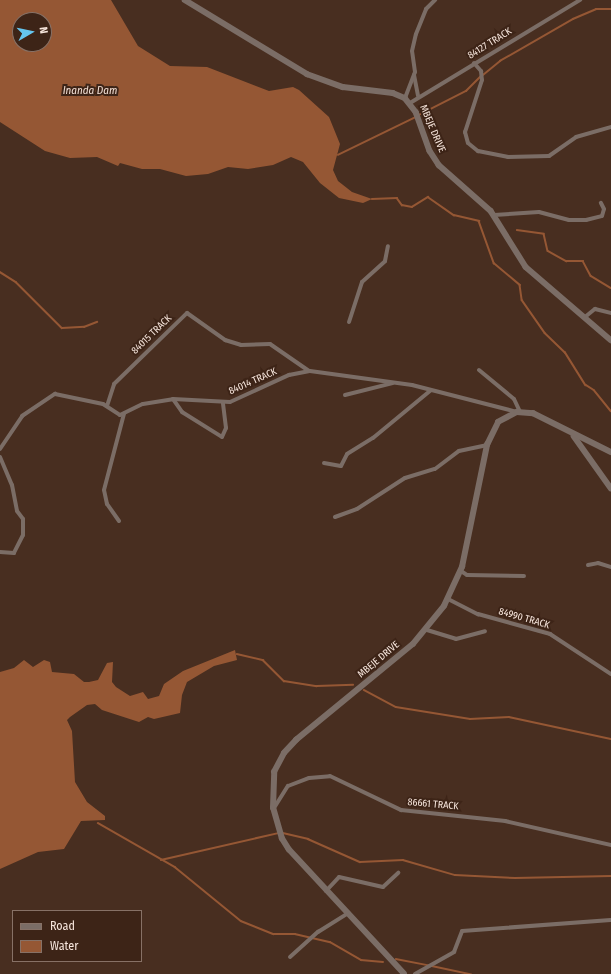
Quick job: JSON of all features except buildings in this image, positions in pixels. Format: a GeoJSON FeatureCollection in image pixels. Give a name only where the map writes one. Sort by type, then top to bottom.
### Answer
{"type":"FeatureCollection","features":[{"type":"Feature","properties":{"kind":"street","name":"MBEJE DRIVE"},"geometry":{"type":"LineString","coordinates":[[185,0],[307,74],[343,87],[393,93],[405,98],[410,103],[434,159],[494,215],[512,249],[526,267],[611,340]]}},
{"type":"Feature","properties":{"kind":"street"},"geometry":{"type":"LineString","coordinates":[[418,96],[412,51],[416,34],[426,9],[434,0]]}},
{"type":"Feature","properties":{"kind":"street","name":"84127 TRACK"},"geometry":{"type":"LineString","coordinates":[[410,103],[418,96],[580,0]]}},
{"type":"Feature","properties":{"kind":"street"},"geometry":{"type":"LineString","coordinates":[[474,63],[481,71],[482,80],[465,132],[468,143],[478,151],[517,158],[548,156],[576,137],[611,127]]}},
{"type":"Feature","properties":{"kind":"street"},"geometry":{"type":"LineString","coordinates":[[405,98],[414,75]]}},
{"type":"Feature","properties":{"kind":"street"},"geometry":{"type":"LineString","coordinates":[[494,215],[539,212],[569,220],[586,220],[602,216],[604,209],[601,203]]}},
{"type":"Feature","properties":{"kind":"street"},"geometry":{"type":"LineString","coordinates":[[349,322],[362,282],[385,260],[388,246]]}},
{"type":"Feature","properties":{"kind":"street"},"geometry":{"type":"LineString","coordinates":[[585,317],[595,309],[611,313]]}},
{"type":"Feature","properties":{"kind":"street","name":"84015 TRACK"},"geometry":{"type":"LineString","coordinates":[[107,406],[114,384],[187,313],[225,340],[240,345],[270,344],[310,371]]}},
{"type":"Feature","properties":{"kind":"street"},"geometry":{"type":"LineString","coordinates":[[479,370],[514,399],[518,412],[542,416],[574,435],[611,452]]}},
{"type":"Feature","properties":{"kind":"street","name":"84014 TRACK"},"geometry":{"type":"LineString","coordinates":[[124,414],[143,404],[173,399],[223,403],[250,395],[290,375],[310,371],[396,383],[431,390],[518,412]]}},
{"type":"Feature","properties":{"kind":"street"},"geometry":{"type":"LineString","coordinates":[[345,395],[396,383]]}},
{"type":"Feature","properties":{"kind":"street"},"geometry":{"type":"LineString","coordinates":[[324,463],[341,466],[347,454],[373,438],[431,390]]}},
{"type":"Feature","properties":{"kind":"street"},"geometry":{"type":"LineString","coordinates":[[0,449],[22,416],[55,394],[66,394],[107,406],[114,413],[124,414],[104,490],[107,504],[119,521]]}},
{"type":"Feature","properties":{"kind":"street"},"geometry":{"type":"LineString","coordinates":[[173,399],[182,412],[222,437],[226,428],[223,403]]}},
{"type":"Feature","properties":{"kind":"street","name":"MBEJE DRIVE"},"geometry":{"type":"LineString","coordinates":[[404,974],[289,850],[282,839],[274,808],[271,791],[274,772],[289,747],[427,630],[448,599],[460,571],[487,445],[498,422],[518,412]]}},
{"type":"Feature","properties":{"kind":"street"},"geometry":{"type":"LineString","coordinates":[[574,435],[611,488]]}},
{"type":"Feature","properties":{"kind":"street"},"geometry":{"type":"LineString","coordinates":[[335,517],[357,509],[405,478],[435,469],[459,451],[487,445]]}},
{"type":"Feature","properties":{"kind":"street"},"geometry":{"type":"LineString","coordinates":[[0,457],[12,485],[17,511],[23,519],[23,535],[14,553],[0,552]]}},
{"type":"Feature","properties":{"kind":"street"},"geometry":{"type":"LineString","coordinates":[[588,565],[598,563],[611,567]]}},
{"type":"Feature","properties":{"kind":"street"},"geometry":{"type":"LineString","coordinates":[[460,571],[467,575],[524,576]]}},
{"type":"Feature","properties":{"kind":"street","name":"84990 TRACK"},"geometry":{"type":"LineString","coordinates":[[448,599],[478,614],[550,634],[611,674]]}},
{"type":"Feature","properties":{"kind":"street"},"geometry":{"type":"LineString","coordinates":[[427,630],[456,639],[486,631]]}},
{"type":"Feature","properties":{"kind":"street","name":"86661 TRACK"},"geometry":{"type":"LineString","coordinates":[[274,808],[288,786],[308,778],[330,776],[401,810],[505,821],[611,845]]}},
{"type":"Feature","properties":{"kind":"street"},"geometry":{"type":"LineString","coordinates":[[326,891],[339,877],[384,887],[398,873]]}},
{"type":"Feature","properties":{"kind":"street"},"geometry":{"type":"LineString","coordinates":[[290,957],[318,932],[348,913]]}},
{"type":"Feature","properties":{"kind":"street"},"geometry":{"type":"LineString","coordinates":[[415,974],[454,952],[462,931],[611,920]]}},
{"type":"Feature","properties":{"kind":"water","name":"Inanda Dam"},"geometry":{"type":"Polygon","coordinates":[[[0,0],[111,0],[138,46],[170,66],[207,67],[269,91],[293,87],[299,90],[329,117],[340,144],[333,170],[338,181],[352,192],[372,199],[363,203],[339,198],[320,183],[303,162],[291,157],[273,165],[248,169],[228,167],[208,174],[186,176],[160,169],[142,169],[120,163],[118,166],[97,157],[70,158],[45,151],[0,122],[0,0]]]}},
{"type":"Feature","properties":{"kind":"water"},"geometry":{"type":"Polygon","coordinates":[[[235,650],[237,660],[214,666],[187,682],[182,695],[180,713],[154,719],[148,717],[139,722],[102,710],[95,704],[87,705],[70,717],[67,720],[72,731],[75,782],[87,802],[105,816],[105,820],[81,821],[64,849],[38,852],[0,869],[0,672],[14,668],[24,660],[33,667],[44,660],[50,662],[52,672],[74,674],[84,682],[89,682],[98,680],[107,663],[113,662],[112,682],[116,687],[130,696],[143,692],[148,699],[159,696],[164,684],[183,671],[235,650]]]}},
{"type":"Feature","properties":{"kind":"waterway"},"geometry":{"type":"LineString","coordinates":[[483,75],[500,61],[573,19],[596,9],[611,9]]}},
{"type":"Feature","properties":{"kind":"waterway"},"geometry":{"type":"LineString","coordinates":[[419,115],[466,91],[480,77]]}},
{"type":"Feature","properties":{"kind":"waterway"},"geometry":{"type":"LineString","coordinates":[[338,155],[416,117]]}},
{"type":"Feature","properties":{"kind":"waterway"},"geometry":{"type":"LineString","coordinates":[[372,199],[397,198],[402,205],[412,207],[428,197],[454,215],[479,221],[494,263],[520,285],[522,300],[545,333],[565,352],[586,385],[594,390],[611,411]]}},
{"type":"Feature","properties":{"kind":"waterway"},"geometry":{"type":"LineString","coordinates":[[517,230],[544,234],[548,251],[566,261],[583,261],[591,276],[611,288]]}},
{"type":"Feature","properties":{"kind":"waterway"},"geometry":{"type":"LineString","coordinates":[[0,272],[16,282],[62,328],[84,327],[97,322]]}},
{"type":"Feature","properties":{"kind":"waterway"},"geometry":{"type":"LineString","coordinates":[[237,654],[263,660],[284,681],[317,686],[353,685]]}},
{"type":"Feature","properties":{"kind":"waterway"},"geometry":{"type":"LineString","coordinates":[[364,690],[396,707],[470,719],[509,717],[611,739]]}},
{"type":"Feature","properties":{"kind":"waterway"},"geometry":{"type":"LineString","coordinates":[[98,823],[175,867],[241,921],[274,934],[295,934],[330,942],[361,960],[383,962]]}},
{"type":"Feature","properties":{"kind":"waterway"},"geometry":{"type":"LineString","coordinates":[[161,860],[279,833]]}},
{"type":"Feature","properties":{"kind":"waterway"},"geometry":{"type":"LineString","coordinates":[[283,833],[308,839],[360,862],[403,860],[455,875],[515,878],[611,876]]}},
{"type":"Feature","properties":{"kind":"waterway"},"geometry":{"type":"LineString","coordinates":[[396,959],[428,965]]}},
{"type":"Feature","properties":{"kind":"waterway"},"geometry":{"type":"LineString","coordinates":[[432,966],[471,974]]}}]}
